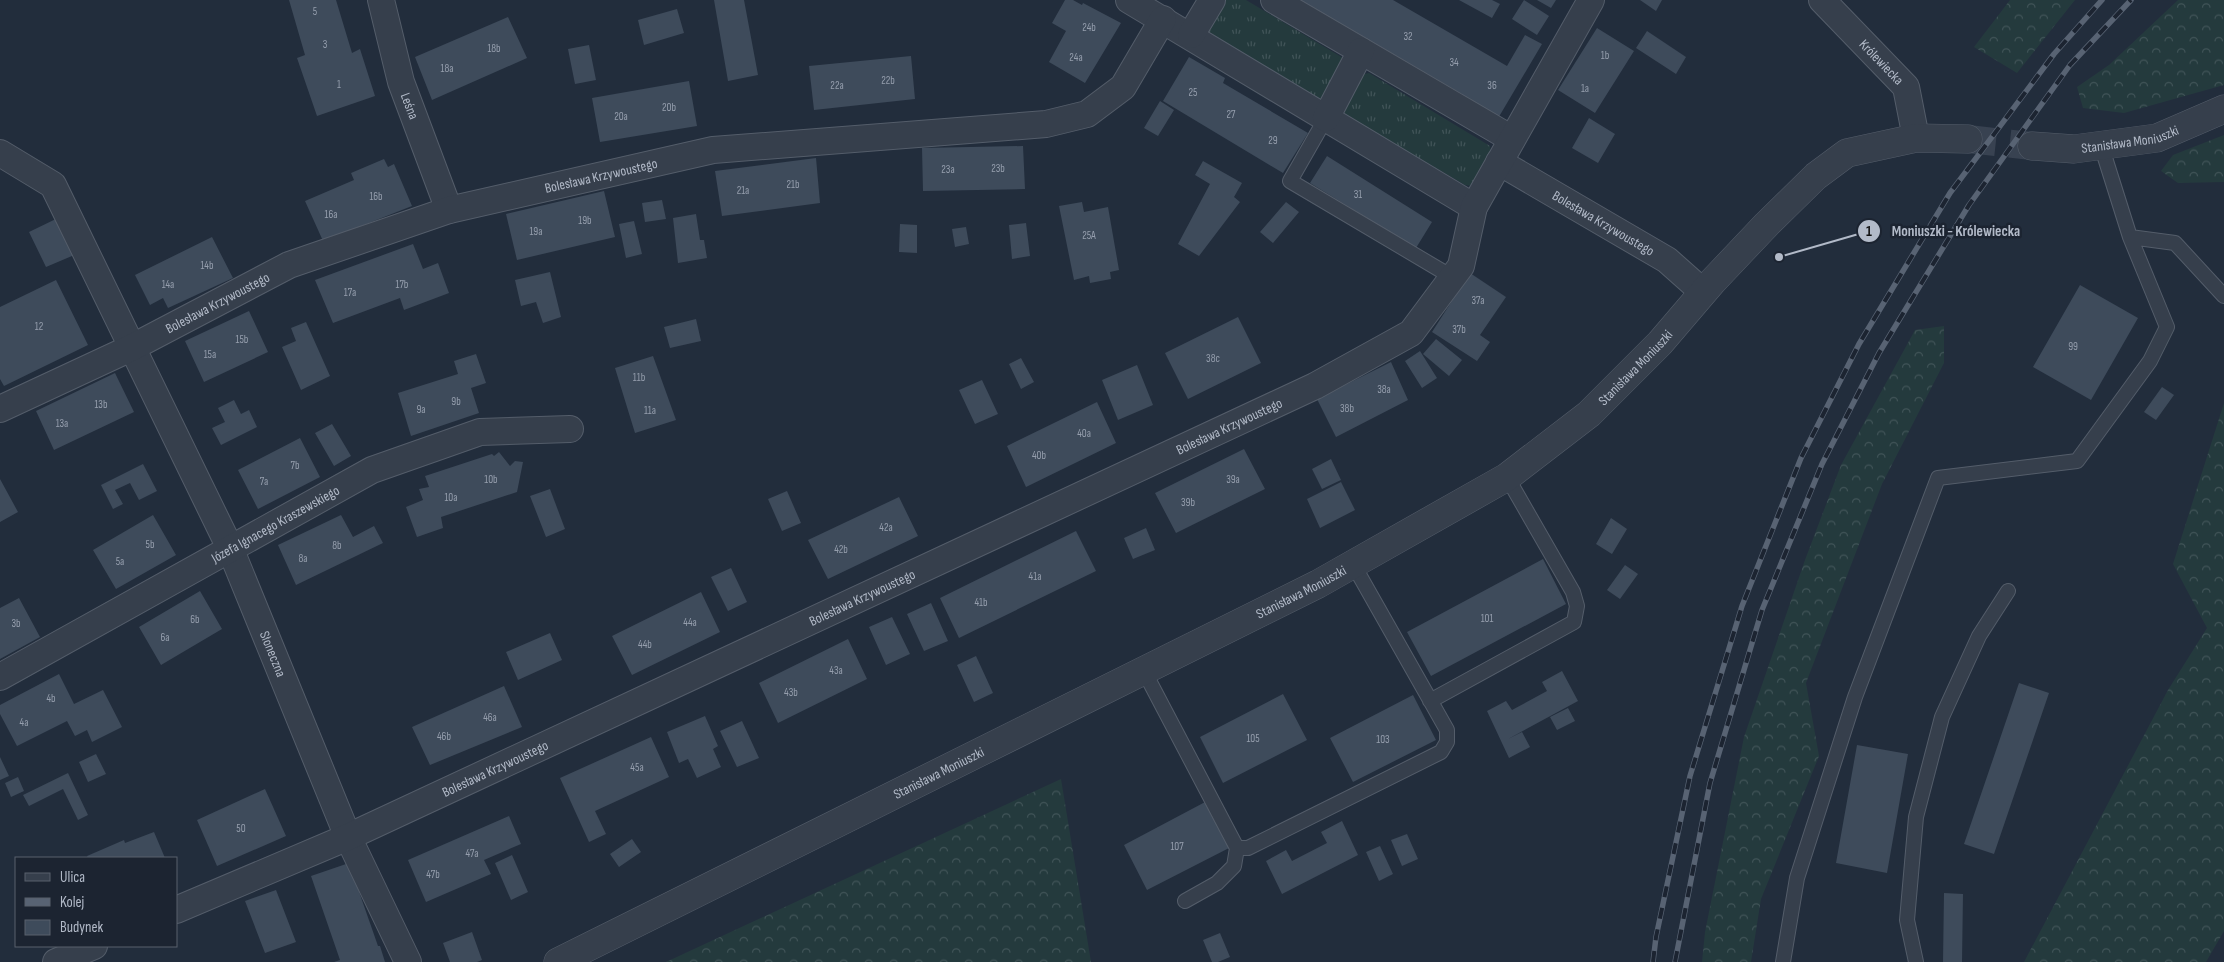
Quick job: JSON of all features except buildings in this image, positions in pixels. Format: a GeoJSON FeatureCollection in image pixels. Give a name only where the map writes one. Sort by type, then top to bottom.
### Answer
{"type":"FeatureCollection","features":[{"type":"Feature","properties":{"kind":"street","name":"Leśna"},"geometry":{"type":"LineString","coordinates":[[381,0],[401,82],[449,210]]}},
{"type":"Feature","properties":{"kind":"street"},"geometry":{"type":"LineString","coordinates":[[1129,0],[1191,35],[1474,207]]}},
{"type":"Feature","properties":{"kind":"street"},"geometry":{"type":"LineString","coordinates":[[1191,35],[1212,0]]}},
{"type":"Feature","properties":{"kind":"street"},"geometry":{"type":"LineString","coordinates":[[1274,0],[1364,46],[1512,139],[1591,0]]}},
{"type":"Feature","properties":{"kind":"street","name":"Królewiecka"},"geometry":{"type":"LineString","coordinates":[[1822,0],[1906,88],[1916,138]]}},
{"type":"Feature","properties":{"kind":"street","name":"Bolesława Krzywoustego"},"geometry":{"type":"LineString","coordinates":[[0,409],[131,348],[289,265],[449,210],[713,150],[1046,124],[1087,114],[1123,87],[1163,19]]}},
{"type":"Feature","properties":{"kind":"street"},"geometry":{"type":"LineString","coordinates":[[1326,118],[1364,46]]}},
{"type":"Feature","properties":{"kind":"street","name":"Stanisława Moniuszki"},"geometry":{"type":"LineString","coordinates":[[2032,146],[2074,149],[2157,138],[2224,108]]}},
{"type":"Feature","properties":{"kind":"street","name":"Stanisława Moniuszki"},"geometry":{"type":"LineString","coordinates":[[558,962],[1318,584],[1507,477],[1588,414],[1660,343],[1704,292],[1796,196],[1816,176],[1847,153],[1916,138],[1968,138]]}},
{"type":"Feature","properties":{"kind":"street","name":"Bolesława Krzywoustego"},"geometry":{"type":"LineString","coordinates":[[178,909],[348,836],[1315,386],[1411,333],[1461,266],[1474,207],[1512,139]]}},
{"type":"Feature","properties":{"kind":"street","name":"Słoneczna"},"geometry":{"type":"LineString","coordinates":[[0,153],[53,185],[230,548],[348,836],[408,962]]}},
{"type":"Feature","properties":{"kind":"street","name":"Bolesława Krzywoustego"},"geometry":{"type":"LineString","coordinates":[[1499,162],[1667,260],[1704,292]]}},
{"type":"Feature","properties":{"kind":"street","name":"Józefa Ignacego Kraszewskiego"},"geometry":{"type":"LineString","coordinates":[[0,677],[372,470],[480,432],[570,430]]}},
{"type":"Feature","properties":{"kind":"street"},"geometry":{"type":"LineString","coordinates":[[56,962],[92,947]]}},
{"type":"Feature","properties":{"kind":"lane"},"geometry":{"type":"LineString","coordinates":[[1326,118],[1290,181],[1452,277]]}},
{"type":"Feature","properties":{"kind":"lane"},"geometry":{"type":"LineString","coordinates":[[1783,962],[1800,868],[1856,697],[1938,478],[2077,461],[2150,361],[2167,327],[2130,237],[2101,146]]}},
{"type":"Feature","properties":{"kind":"lane"},"geometry":{"type":"LineString","coordinates":[[2130,237],[2175,243],[2224,296]]}},
{"type":"Feature","properties":{"kind":"lane"},"geometry":{"type":"LineString","coordinates":[[1430,701],[1574,622],[1577,606],[1574,592],[1507,477]]}},
{"type":"Feature","properties":{"kind":"lane"},"geometry":{"type":"LineString","coordinates":[[1237,848],[1248,848],[1441,752],[1447,742],[1447,730],[1353,564]]}},
{"type":"Feature","properties":{"kind":"lane"},"geometry":{"type":"LineString","coordinates":[[1916,962],[1907,920],[1916,817],[1942,717],[1979,636],[2008,591]]}},
{"type":"Feature","properties":{"kind":"lane"},"geometry":{"type":"LineString","coordinates":[[1144,671],[1237,848],[1234,866],[1217,882],[1185,901]]}},
{"type":"Feature","properties":{"kind":"green space"},"geometry":{"type":"Polygon","coordinates":[[[1222,0],[1246,0],[1343,58],[1323,101],[1210,36],[1206,29],[1222,0]]]}},
{"type":"Feature","properties":{"kind":"green space"},"geometry":{"type":"Polygon","coordinates":[[[2010,0],[2075,0],[2017,73],[1974,47],[2010,0]]]}},
{"type":"Feature","properties":{"kind":"green space"},"geometry":{"type":"Polygon","coordinates":[[[2178,0],[2224,0],[2224,85],[2124,113],[2083,108],[2077,87],[2109,65],[2178,0]]]}},
{"type":"Feature","properties":{"kind":"green space"},"geometry":{"type":"Polygon","coordinates":[[[1369,73],[1490,146],[1491,155],[1472,186],[1465,185],[1345,115],[1341,109],[1360,75],[1369,73]]]}},
{"type":"Feature","properties":{"kind":"green space"},"geometry":{"type":"Polygon","coordinates":[[[2224,135],[2224,182],[2178,183],[2161,171],[2173,155],[2224,135]]]}},
{"type":"Feature","properties":{"kind":"green space"},"geometry":{"type":"Polygon","coordinates":[[[1944,326],[1944,363],[1882,484],[1806,683],[1819,756],[1761,899],[1751,962],[1702,962],[1705,932],[1744,737],[1805,560],[1841,465],[1915,330],[1944,326]]]}},
{"type":"Feature","properties":{"kind":"green space"},"geometry":{"type":"Polygon","coordinates":[[[2224,403],[2224,931],[2206,962],[2024,962],[2168,690],[2207,628],[2173,564],[2224,403]]]}},
{"type":"Feature","properties":{"kind":"green space"},"geometry":{"type":"Polygon","coordinates":[[[1061,779],[1091,962],[666,962],[1061,779]]]}},
{"type":"Feature","properties":{"kind":"tunnel"},"geometry":{"type":"LineString","coordinates":[[1968,139],[2032,146]]}},
{"type":"Feature","properties":{"kind":"railway"},"geometry":{"type":"LineString","coordinates":[[1653,962],[1656,937],[1690,776],[1742,606],[1801,458],[1859,344],[1950,193],[2054,54],[2102,0]]}},
{"type":"Feature","properties":{"kind":"railway"},"geometry":{"type":"LineString","coordinates":[[1675,962],[1710,783],[1762,610],[1822,464],[1879,353],[1969,205],[2070,65],[2131,0]]}},
{"type":"Feature","properties":{"kind":"place","name":"Moniuszki - Królewiecka"},"geometry":{"type":"Point","coordinates":[1779,257]}}]}
